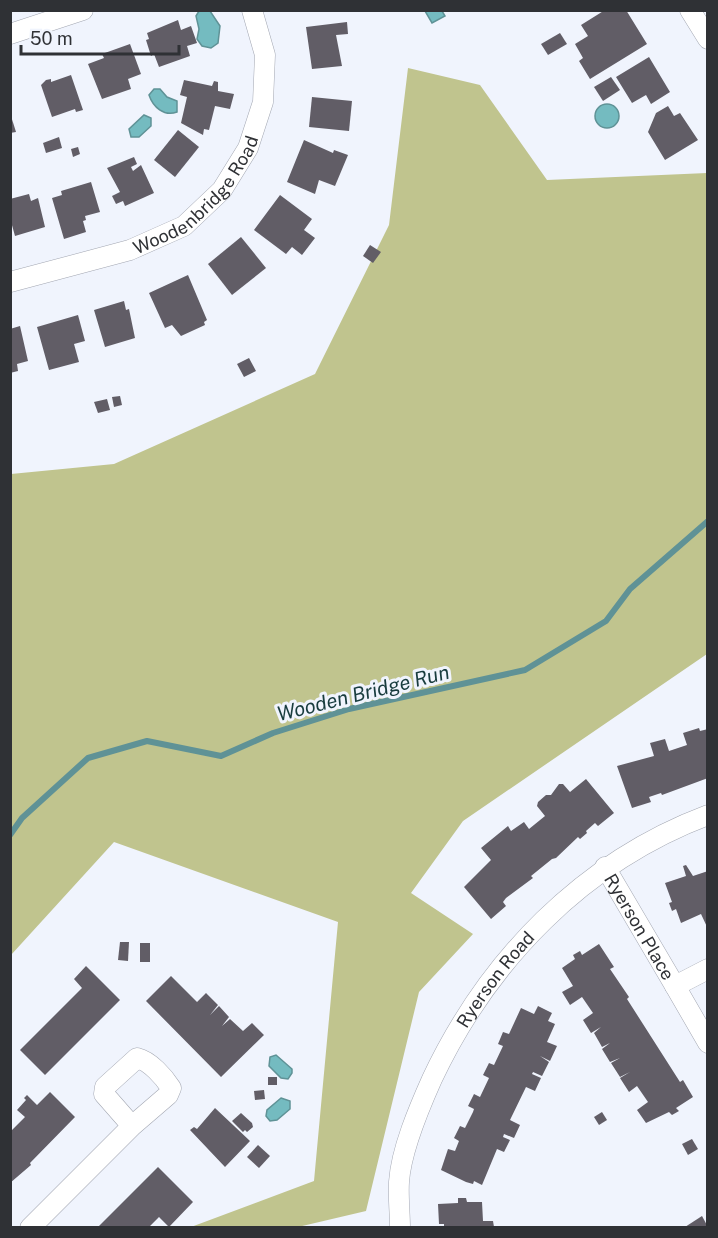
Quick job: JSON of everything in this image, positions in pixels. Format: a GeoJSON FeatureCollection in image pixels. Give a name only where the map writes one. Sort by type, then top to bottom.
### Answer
{"type":"FeatureCollection","features":[{"type":"Feature","properties":{"kind":"street"},"geometry":{"type":"LineString","coordinates":[[10,34],[82,10]]}},
{"type":"Feature","properties":{"kind":"street","name":"Woodenbridge Road"},"geometry":{"type":"LineString","coordinates":[[10,282],[130,250],[184,226],[222,190],[248,148],[263,102],[265,55],[252,10]]}},
{"type":"Feature","properties":{"kind":"street"},"geometry":{"type":"LineString","coordinates":[[690,10],[708,39]]}},
{"type":"Feature","properties":{"kind":"street","name":"Ryerson Road"},"geometry":{"type":"LineString","coordinates":[[400,1227],[399,1180],[420,1104],[463,1021],[485,987],[551,912],[605,867],[648,842],[708,815]]}},
{"type":"Feature","properties":{"kind":"street","name":"Ryerson Place"},"geometry":{"type":"LineString","coordinates":[[605,867],[708,1043]]}},
{"type":"Feature","properties":{"kind":"street","name":"Ryerson Place"},"geometry":{"type":"LineString","coordinates":[[675,986],[708,969]]}},
{"type":"Feature","properties":{"kind":"street"},"geometry":{"type":"LineString","coordinates":[[30,1227],[132,1126]]}},
{"type":"Feature","properties":{"kind":"green space"},"geometry":{"type":"Polygon","coordinates":[[[408,68],[480,85],[547,180],[707,173],[707,654],[463,821],[411,893],[473,934],[419,992],[366,1211],[298,1227],[191,1227],[314,1181],[338,922],[114,842],[11,955],[11,474],[114,464],[315,374],[389,225],[408,68]]]}},
{"type":"Feature","properties":{"kind":"water"},"geometry":{"type":"Polygon","coordinates":[[[199,11],[210,11],[220,26],[218,43],[211,48],[202,46],[197,39],[199,29],[196,16],[199,11]]]}},
{"type":"Feature","properties":{"kind":"water"},"geometry":{"type":"Polygon","coordinates":[[[425,11],[442,11],[445,16],[432,23],[425,11]]]}},
{"type":"Feature","properties":{"kind":"water"},"geometry":{"type":"Polygon","coordinates":[[[154,89],[160,89],[167,97],[177,101],[177,112],[163,112],[156,107],[149,95],[154,89]]]}},
{"type":"Feature","properties":{"kind":"water"},"geometry":{"type":"Polygon","coordinates":[[[607,104],[615,108],[619,116],[615,124],[607,128],[599,124],[595,116],[599,108],[607,104]]]}},
{"type":"Feature","properties":{"kind":"water"},"geometry":{"type":"Polygon","coordinates":[[[144,115],[151,118],[151,126],[139,137],[131,137],[129,129],[144,115]]]}},
{"type":"Feature","properties":{"kind":"water"},"geometry":{"type":"Polygon","coordinates":[[[276,1055],[292,1069],[288,1079],[281,1078],[269,1066],[270,1057],[276,1055]]]}},
{"type":"Feature","properties":{"kind":"water"},"geometry":{"type":"Polygon","coordinates":[[[281,1098],[290,1101],[290,1109],[277,1120],[270,1121],[266,1116],[267,1110],[281,1098]]]}},
{"type":"Feature","properties":{"kind":"building"},"geometry":{"type":"Polygon","coordinates":[[[605,10],[626,10],[647,44],[590,79],[579,61],[583,58],[575,44],[588,36],[581,25],[605,10]]]}},
{"type":"Feature","properties":{"kind":"building"},"geometry":{"type":"Polygon","coordinates":[[[178,20],[181,30],[191,26],[197,43],[187,46],[190,56],[159,67],[154,54],[151,56],[146,40],[149,39],[147,33],[178,20]]]}},
{"type":"Feature","properties":{"kind":"building"},"geometry":{"type":"Polygon","coordinates":[[[347,22],[348,34],[336,35],[342,66],[312,69],[306,27],[347,22]]]}},
{"type":"Feature","properties":{"kind":"building"},"geometry":{"type":"Polygon","coordinates":[[[560,33],[567,44],[548,55],[541,44],[560,33]]]}},
{"type":"Feature","properties":{"kind":"building"},"geometry":{"type":"Polygon","coordinates":[[[130,44],[141,74],[128,79],[131,89],[102,99],[88,64],[104,58],[102,54],[130,44]]]}},
{"type":"Feature","properties":{"kind":"building"},"geometry":{"type":"Polygon","coordinates":[[[649,57],[670,92],[651,104],[646,95],[632,103],[616,77],[649,57]]]}},
{"type":"Feature","properties":{"kind":"building"},"geometry":{"type":"Polygon","coordinates":[[[71,75],[83,110],[76,112],[75,109],[52,117],[41,85],[46,80],[51,79],[51,82],[71,75]]]}},
{"type":"Feature","properties":{"kind":"building"},"geometry":{"type":"Polygon","coordinates":[[[611,77],[620,90],[603,101],[594,87],[611,77]]]}},
{"type":"Feature","properties":{"kind":"building"},"geometry":{"type":"Polygon","coordinates":[[[184,80],[212,86],[214,81],[218,82],[218,91],[234,94],[230,109],[215,106],[209,130],[204,129],[203,135],[181,123],[187,97],[180,95],[184,80]]]}},
{"type":"Feature","properties":{"kind":"building"},"geometry":{"type":"Polygon","coordinates":[[[312,97],[352,101],[349,131],[309,127],[312,97]]]}},
{"type":"Feature","properties":{"kind":"building"},"geometry":{"type":"Polygon","coordinates":[[[668,106],[674,116],[680,113],[698,140],[665,160],[648,132],[656,113],[668,106]]]}},
{"type":"Feature","properties":{"kind":"building"},"geometry":{"type":"Polygon","coordinates":[[[10,113],[16,132],[10,133],[10,113]]]}},
{"type":"Feature","properties":{"kind":"building"},"geometry":{"type":"Polygon","coordinates":[[[178,130],[199,147],[175,177],[154,160],[178,130]]]}},
{"type":"Feature","properties":{"kind":"building"},"geometry":{"type":"Polygon","coordinates":[[[59,137],[62,148],[46,153],[43,143],[59,137]]]}},
{"type":"Feature","properties":{"kind":"building"},"geometry":{"type":"Polygon","coordinates":[[[304,140],[333,153],[334,150],[348,155],[335,186],[319,180],[315,194],[287,182],[304,140]]]}},
{"type":"Feature","properties":{"kind":"building"},"geometry":{"type":"Polygon","coordinates":[[[78,147],[80,154],[73,157],[71,149],[78,147]]]}},
{"type":"Feature","properties":{"kind":"building"},"geometry":{"type":"Polygon","coordinates":[[[134,157],[137,164],[131,167],[133,171],[141,165],[154,193],[125,206],[123,201],[116,204],[112,196],[120,192],[107,168],[134,157]]]}},
{"type":"Feature","properties":{"kind":"building"},"geometry":{"type":"Polygon","coordinates":[[[91,182],[100,212],[85,216],[86,220],[83,221],[86,232],[64,239],[52,198],[62,195],[61,191],[91,182]]]}},
{"type":"Feature","properties":{"kind":"building"},"geometry":{"type":"Polygon","coordinates":[[[29,194],[31,201],[38,198],[45,227],[15,236],[10,218],[10,199],[29,194]]]}},
{"type":"Feature","properties":{"kind":"building"},"geometry":{"type":"Polygon","coordinates":[[[280,195],[312,219],[304,230],[315,238],[302,255],[292,247],[286,254],[254,230],[280,195]]]}},
{"type":"Feature","properties":{"kind":"building"},"geometry":{"type":"Polygon","coordinates":[[[241,237],[266,268],[232,295],[208,264],[241,237]]]}},
{"type":"Feature","properties":{"kind":"building"},"geometry":{"type":"Polygon","coordinates":[[[370,245],[381,252],[373,263],[363,256],[370,245]]]}},
{"type":"Feature","properties":{"kind":"building"},"geometry":{"type":"Polygon","coordinates":[[[188,275],[207,320],[204,322],[205,325],[181,336],[172,325],[165,328],[149,293],[188,275]]]}},
{"type":"Feature","properties":{"kind":"building"},"geometry":{"type":"Polygon","coordinates":[[[124,301],[126,310],[129,309],[135,338],[105,347],[94,310],[124,301]]]}},
{"type":"Feature","properties":{"kind":"building"},"geometry":{"type":"Polygon","coordinates":[[[78,315],[85,341],[74,344],[79,362],[49,370],[37,327],[78,315]]]}},
{"type":"Feature","properties":{"kind":"building"},"geometry":{"type":"Polygon","coordinates":[[[20,326],[28,361],[17,364],[18,371],[10,373],[10,329],[20,326]]]}},
{"type":"Feature","properties":{"kind":"building"},"geometry":{"type":"Polygon","coordinates":[[[249,358],[256,371],[244,377],[237,364],[249,358]]]}},
{"type":"Feature","properties":{"kind":"building"},"geometry":{"type":"Polygon","coordinates":[[[120,396],[122,405],[114,407],[112,397],[120,396]]]}},
{"type":"Feature","properties":{"kind":"building"},"geometry":{"type":"Polygon","coordinates":[[[107,399],[110,410],[98,413],[94,402],[107,399]]]}},
{"type":"Feature","properties":{"kind":"building"},"geometry":{"type":"Polygon","coordinates":[[[699,728],[700,731],[708,729],[708,778],[662,795],[661,793],[649,797],[651,802],[632,808],[617,766],[654,756],[650,743],[665,739],[669,751],[687,745],[683,733],[699,728]]]}},
{"type":"Feature","properties":{"kind":"building"},"geometry":{"type":"Polygon","coordinates":[[[586,779],[614,813],[598,826],[595,823],[580,839],[578,837],[556,858],[531,876],[533,878],[506,898],[503,902],[506,906],[491,919],[464,887],[491,860],[481,848],[508,826],[511,831],[524,822],[529,829],[545,816],[537,806],[538,802],[546,795],[551,795],[559,784],[563,784],[570,792],[586,779]]]}},
{"type":"Feature","properties":{"kind":"building"},"geometry":{"type":"Polygon","coordinates":[[[686,865],[693,876],[708,871],[708,929],[701,914],[681,923],[676,909],[672,911],[669,903],[672,902],[665,883],[686,876],[683,866],[686,865]]]}},
{"type":"Feature","properties":{"kind":"building"},"geometry":{"type":"Polygon","coordinates":[[[120,942],[129,942],[128,961],[118,960],[120,942]]]}},
{"type":"Feature","properties":{"kind":"building"},"geometry":{"type":"Polygon","coordinates":[[[140,943],[150,943],[150,962],[140,962],[140,943]]]}},
{"type":"Feature","properties":{"kind":"building"},"geometry":{"type":"Polygon","coordinates":[[[599,944],[614,967],[610,969],[629,997],[627,999],[680,1082],[683,1080],[693,1097],[676,1108],[679,1111],[672,1115],[669,1112],[646,1123],[637,1110],[648,1102],[637,1086],[629,1092],[620,1078],[630,1072],[620,1077],[611,1063],[620,1058],[610,1062],[602,1049],[610,1043],[602,1047],[594,1033],[601,1027],[591,1033],[583,1020],[593,1013],[582,997],[570,1005],[562,992],[573,986],[562,968],[575,959],[573,955],[580,951],[582,955],[599,944]]]}},
{"type":"Feature","properties":{"kind":"building"},"geometry":{"type":"Polygon","coordinates":[[[86,966],[120,1000],[45,1075],[20,1050],[82,988],[74,979],[86,966]]]}},
{"type":"Feature","properties":{"kind":"building"},"geometry":{"type":"Polygon","coordinates":[[[171,976],[197,1002],[206,993],[218,1005],[210,1015],[219,1006],[229,1017],[222,1026],[230,1019],[243,1031],[252,1023],[264,1035],[221,1077],[146,1001],[171,976]]]}},
{"type":"Feature","properties":{"kind":"building"},"geometry":{"type":"Polygon","coordinates":[[[538,1006],[552,1013],[548,1021],[555,1024],[547,1042],[557,1046],[550,1061],[540,1056],[549,1062],[542,1076],[533,1072],[532,1074],[541,1078],[535,1091],[526,1087],[510,1120],[520,1125],[514,1138],[504,1134],[503,1137],[510,1140],[504,1152],[497,1149],[482,1185],[474,1181],[473,1184],[466,1182],[441,1170],[448,1149],[455,1151],[459,1141],[454,1138],[460,1126],[465,1128],[473,1112],[474,1109],[468,1106],[474,1094],[480,1097],[489,1078],[483,1075],[489,1063],[494,1065],[503,1046],[498,1044],[503,1032],[509,1034],[521,1008],[534,1014],[538,1006]]]}},
{"type":"Feature","properties":{"kind":"building"},"geometry":{"type":"Polygon","coordinates":[[[268,1077],[277,1077],[277,1085],[268,1085],[268,1077]]]}},
{"type":"Feature","properties":{"kind":"building"},"geometry":{"type":"Polygon","coordinates":[[[264,1090],[265,1099],[255,1100],[254,1091],[264,1090]]]}},
{"type":"Feature","properties":{"kind":"building"},"geometry":{"type":"Polygon","coordinates":[[[50,1092],[75,1117],[30,1163],[31,1165],[10,1183],[10,1132],[25,1117],[17,1110],[26,1100],[24,1098],[27,1095],[37,1105],[50,1092]]]}},
{"type":"Feature","properties":{"kind":"building"},"geometry":{"type":"Polygon","coordinates":[[[215,1108],[250,1141],[225,1167],[190,1130],[194,1127],[197,1129],[215,1108]]]}},
{"type":"Feature","properties":{"kind":"building"},"geometry":{"type":"Polygon","coordinates":[[[602,1112],[607,1120],[599,1125],[594,1117],[602,1112]]]}},
{"type":"Feature","properties":{"kind":"building"},"geometry":{"type":"Polygon","coordinates":[[[241,1113],[252,1123],[253,1127],[247,1132],[245,1130],[243,1132],[232,1121],[241,1113]]]}},
{"type":"Feature","properties":{"kind":"building"},"geometry":{"type":"Polygon","coordinates":[[[692,1139],[698,1149],[688,1155],[682,1144],[692,1139]]]}},
{"type":"Feature","properties":{"kind":"building"},"geometry":{"type":"Polygon","coordinates":[[[258,1145],[270,1156],[259,1168],[247,1157],[258,1145]]]}},
{"type":"Feature","properties":{"kind":"building"},"geometry":{"type":"Polygon","coordinates":[[[158,1167],[193,1202],[169,1227],[159,1217],[149,1227],[98,1227],[158,1167]]]}},
{"type":"Feature","properties":{"kind":"building"},"geometry":{"type":"Polygon","coordinates":[[[458,1198],[466,1198],[467,1202],[482,1202],[483,1221],[493,1221],[494,1227],[444,1227],[444,1224],[439,1224],[438,1204],[458,1203],[458,1198]]]}},
{"type":"Feature","properties":{"kind":"building"},"geometry":{"type":"Polygon","coordinates":[[[702,1216],[708,1227],[685,1227],[702,1216]]]}},
{"type":"Feature","properties":{"kind":"waterway","name":"Wooden Bridge Run"},"geometry":{"type":"LineString","coordinates":[[10,835],[22,818],[88,758],[147,741],[221,756],[273,733],[349,709],[525,670],[606,621],[630,589],[708,521]]}}]}
